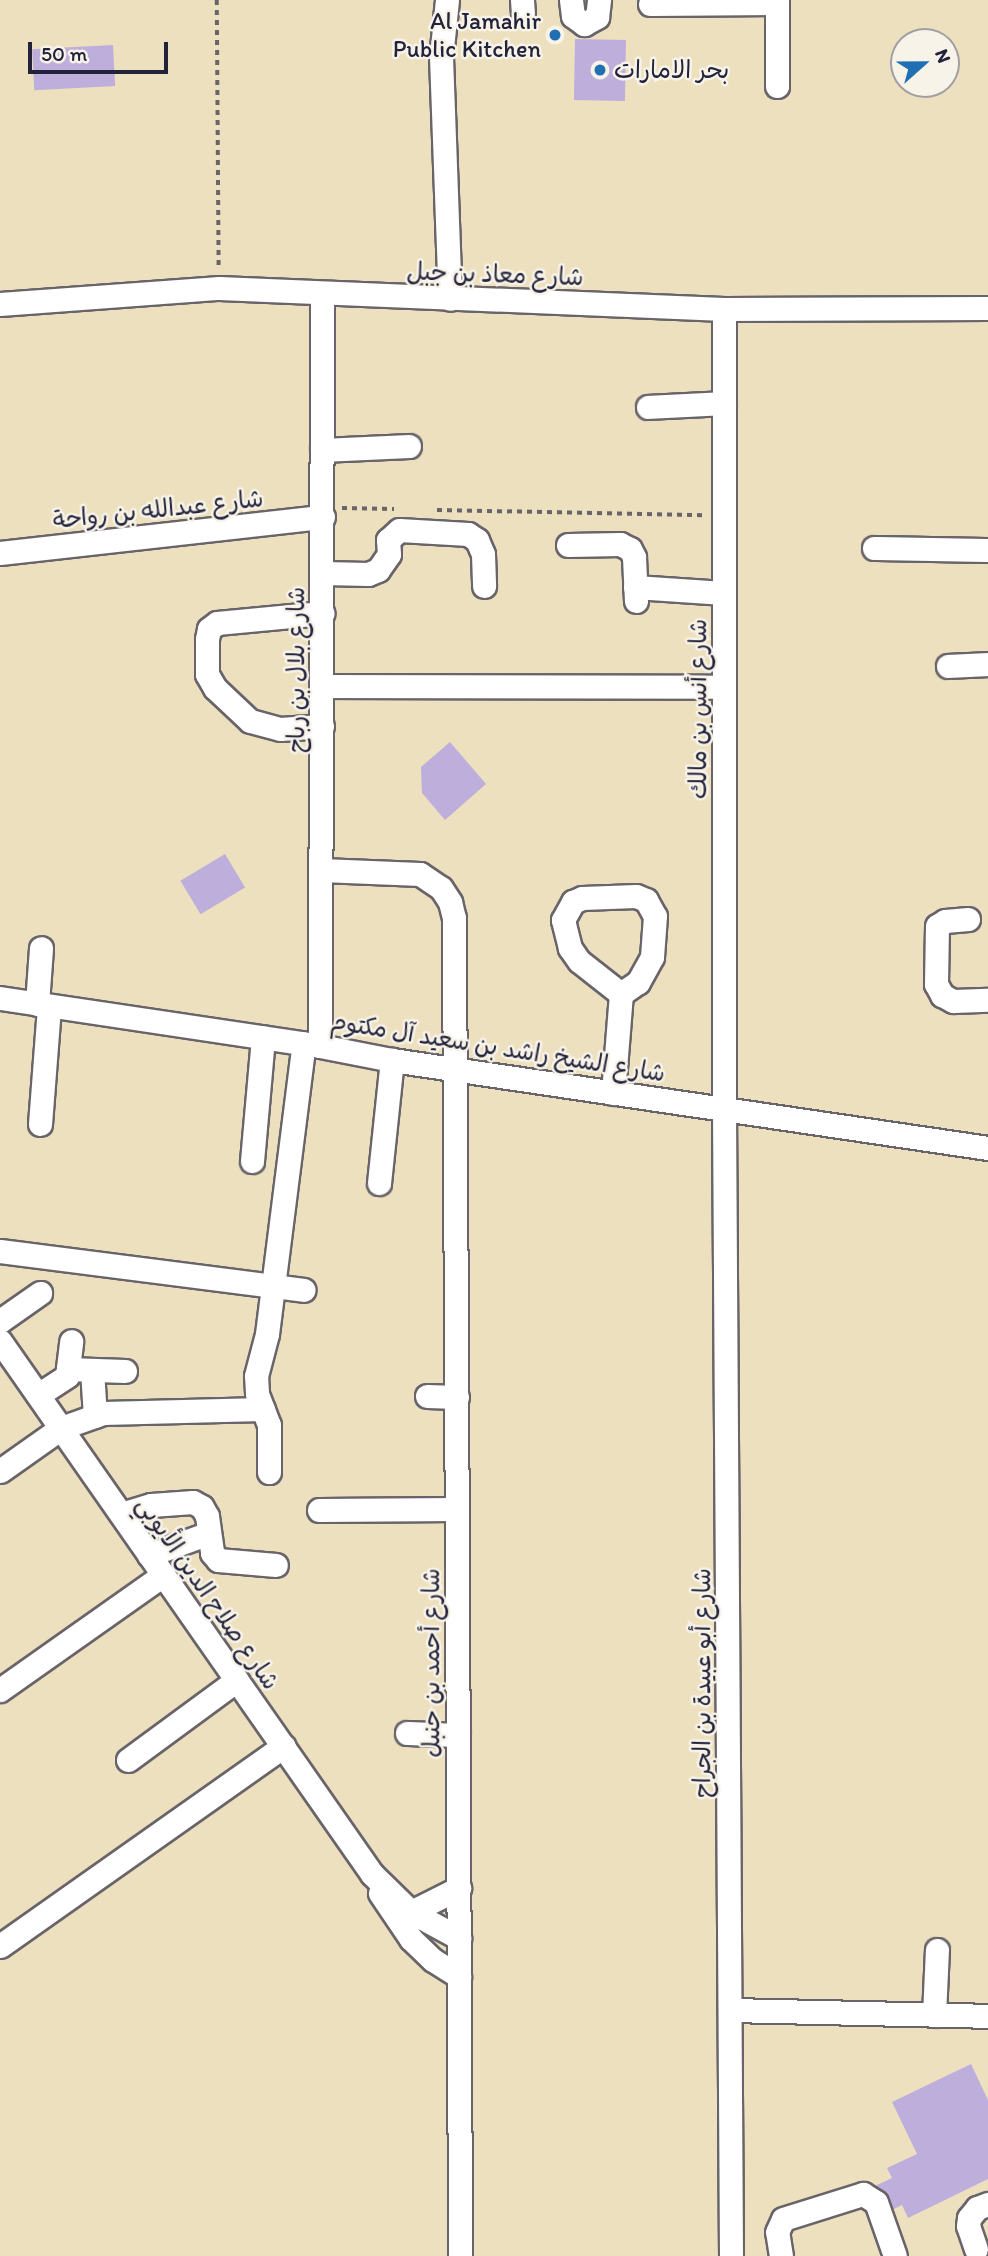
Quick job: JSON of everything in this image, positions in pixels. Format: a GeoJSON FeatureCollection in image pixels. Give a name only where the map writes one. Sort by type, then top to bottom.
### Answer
{"type":"FeatureCollection","features":[{"type":"Feature","properties":{"kind":"street"},"geometry":{"type":"LineString","coordinates":[[447,0],[440,57],[450,299]]}},
{"type":"Feature","properties":{"kind":"street"},"geometry":{"type":"LineString","coordinates":[[571,0],[573,16],[584,24],[597,17],[599,0]]}},
{"type":"Feature","properties":{"kind":"street"},"geometry":{"type":"LineString","coordinates":[[650,4],[777,1],[777,86]]}},
{"type":"Feature","properties":{"kind":"street","name":"شارع معاذ بن جبل"},"geometry":{"type":"LineString","coordinates":[[0,304],[219,288],[724,309],[988,308]]}},
{"type":"Feature","properties":{"kind":"street","name":"شارع بلال بن رباح"},"geometry":{"type":"LineString","coordinates":[[269,1472],[269,1425],[257,1393],[256,1376],[267,1334],[272,1286],[312,1044],[321,870],[322,294]]}},
{"type":"Feature","properties":{"kind":"street","name":"شارع أنس بن مالك"},"geometry":{"type":"LineString","coordinates":[[724,309],[724,1109]]}},
{"type":"Feature","properties":{"kind":"street"},"geometry":{"type":"LineString","coordinates":[[648,407],[724,403]]}},
{"type":"Feature","properties":{"kind":"street"},"geometry":{"type":"LineString","coordinates":[[322,450],[409,446]]}},
{"type":"Feature","properties":{"kind":"street","name":"شارع عبدالله بن رواحة"},"geometry":{"type":"LineString","coordinates":[[0,553],[323,512]]}},
{"type":"Feature","properties":{"kind":"street"},"geometry":{"type":"LineString","coordinates":[[323,573],[368,574],[378,570],[388,554],[388,540],[399,530],[468,534],[477,540],[483,554],[484,586]]}},
{"type":"Feature","properties":{"kind":"street"},"geometry":{"type":"LineString","coordinates":[[568,545],[620,544],[630,549],[634,557],[636,594],[724,593]]}},
{"type":"Feature","properties":{"kind":"street"},"geometry":{"type":"LineString","coordinates":[[874,548],[988,550]]}},
{"type":"Feature","properties":{"kind":"street"},"geometry":{"type":"LineString","coordinates":[[322,726],[280,729],[250,721],[215,688],[207,674],[207,639],[209,629],[217,623],[323,613]]}},
{"type":"Feature","properties":{"kind":"street"},"geometry":{"type":"LineString","coordinates":[[948,666],[988,664]]}},
{"type":"Feature","properties":{"kind":"street"},"geometry":{"type":"LineString","coordinates":[[323,686],[724,687]]}},
{"type":"Feature","properties":{"kind":"street","name":"شارع أحمد بن حنبل"},"geometry":{"type":"LineString","coordinates":[[321,870],[419,874],[434,882],[446,895],[454,918],[460,2256]]}},
{"type":"Feature","properties":{"kind":"street"},"geometry":{"type":"LineString","coordinates":[[636,896],[646,900],[653,909],[652,957],[638,982],[621,994],[579,961],[570,948],[564,920],[573,902],[582,898],[636,896]]}},
{"type":"Feature","properties":{"kind":"street"},"geometry":{"type":"LineString","coordinates":[[968,919],[944,920],[937,926],[936,984],[942,995],[953,1001],[988,1000]]}},
{"type":"Feature","properties":{"kind":"street"},"geometry":{"type":"LineString","coordinates":[[40,1124],[43,1005],[41,948]]}},
{"type":"Feature","properties":{"kind":"street"},"geometry":{"type":"LineString","coordinates":[[613,1093],[621,994]]}},
{"type":"Feature","properties":{"kind":"street","name":"شارع الشيخ راشد بن سعيد آل مكتوم"},"geometry":{"type":"LineString","coordinates":[[0,998],[312,1044],[455,1070],[988,1148]]}},
{"type":"Feature","properties":{"kind":"street"},"geometry":{"type":"LineString","coordinates":[[252,1161],[263,1037]]}},
{"type":"Feature","properties":{"kind":"street"},"geometry":{"type":"LineString","coordinates":[[379,1182],[392,1060]]}},
{"type":"Feature","properties":{"kind":"street","name":"شارع أبو عبيدة بن الجراح"},"geometry":{"type":"LineString","coordinates":[[724,1109],[730,2010],[737,2253]]}},
{"type":"Feature","properties":{"kind":"street"},"geometry":{"type":"LineString","coordinates":[[0,1251],[304,1290]]}},
{"type":"Feature","properties":{"kind":"street"},"geometry":{"type":"LineString","coordinates":[[0,1321],[40,1293]]}},
{"type":"Feature","properties":{"kind":"street","name":"شارع صلاح الدين الأيوبي"},"geometry":{"type":"LineString","coordinates":[[0,1341],[373,1874],[411,1912],[458,1938]]}},
{"type":"Feature","properties":{"kind":"street"},"geometry":{"type":"LineString","coordinates":[[38,1395],[65,1380],[71,1341]]}},
{"type":"Feature","properties":{"kind":"street"},"geometry":{"type":"LineString","coordinates":[[68,1369],[125,1371]]}},
{"type":"Feature","properties":{"kind":"street"},"geometry":{"type":"LineString","coordinates":[[92,1370],[95,1416]]}},
{"type":"Feature","properties":{"kind":"street"},"geometry":{"type":"LineString","coordinates":[[427,1396],[457,1397]]}},
{"type":"Feature","properties":{"kind":"street"},"geometry":{"type":"LineString","coordinates":[[0,1471],[61,1428],[120,1410],[263,1409]]}},
{"type":"Feature","properties":{"kind":"street"},"geometry":{"type":"LineString","coordinates":[[121,1514],[159,1504],[193,1502],[205,1511],[212,1553],[218,1560],[276,1564]]}},
{"type":"Feature","properties":{"kind":"street"},"geometry":{"type":"LineString","coordinates":[[319,1510],[457,1509]]}},
{"type":"Feature","properties":{"kind":"street"},"geometry":{"type":"LineString","coordinates":[[149,1555],[209,1533]]}},
{"type":"Feature","properties":{"kind":"street"},"geometry":{"type":"LineString","coordinates":[[0,1689],[163,1575]]}},
{"type":"Feature","properties":{"kind":"street"},"geometry":{"type":"LineString","coordinates":[[128,1760],[237,1680]]}},
{"type":"Feature","properties":{"kind":"street"},"geometry":{"type":"LineString","coordinates":[[407,1733],[458,1735]]}},
{"type":"Feature","properties":{"kind":"street"},"geometry":{"type":"LineString","coordinates":[[0,1946],[283,1746]]}},
{"type":"Feature","properties":{"kind":"street","name":"شارع صلاح الدين الأيوبي"},"geometry":{"type":"LineString","coordinates":[[373,1874],[384,1902],[406,1934],[433,1960],[459,1976]]}},
{"type":"Feature","properties":{"kind":"street"},"geometry":{"type":"LineString","coordinates":[[411,1912],[436,1902],[458,1888]]}},
{"type":"Feature","properties":{"kind":"street"},"geometry":{"type":"LineString","coordinates":[[934,2015],[937,1950]]}},
{"type":"Feature","properties":{"kind":"street"},"geometry":{"type":"LineString","coordinates":[[730,2010],[988,2016]]}},
{"type":"Feature","properties":{"kind":"street"},"geometry":{"type":"LineString","coordinates":[[781,2256],[777,2232],[783,2219],[859,2194],[867,2194],[876,2202],[895,2256]]}},
{"type":"Feature","properties":{"kind":"street"},"geometry":{"type":"LineString","coordinates":[[974,2250],[969,2218],[974,2211],[988,2203]]}},
{"type":"Feature","properties":{"kind":"path"},"geometry":{"type":"LineString","coordinates":[[217,0],[219,288]]}},
{"type":"Feature","properties":{"kind":"path"},"geometry":{"type":"LineString","coordinates":[[323,512],[406,509]]}},
{"type":"Feature","properties":{"kind":"path"},"geometry":{"type":"LineString","coordinates":[[433,510],[724,516]]}},
{"type":"Feature","properties":{"kind":"building","name":"بحر الامارات"},"geometry":{"type":"Polygon","coordinates":[[[575,39],[626,40],[625,101],[574,100],[575,39]]]}},
{"type":"Feature","properties":{"kind":"building"},"geometry":{"type":"Polygon","coordinates":[[[113,45],[115,86],[34,90],[32,49],[113,45]]]}},
{"type":"Feature","properties":{"kind":"building"},"geometry":{"type":"Polygon","coordinates":[[[450,742],[486,784],[445,820],[422,793],[421,767],[450,742]]]}},
{"type":"Feature","properties":{"kind":"building"},"geometry":{"type":"Polygon","coordinates":[[[225,854],[245,887],[201,914],[180,881],[225,854]]]}},
{"type":"Feature","properties":{"kind":"building"},"geometry":{"type":"Polygon","coordinates":[[[971,2064],[988,2100],[988,2179],[908,2218],[902,2205],[886,2213],[873,2187],[892,2178],[887,2168],[917,2154],[892,2102],[971,2064]]]}},
{"type":"Feature","properties":{"kind":"place","name":"Al Jamahir Public Kitchen"},"geometry":{"type":"Point","coordinates":[555,35]}},
{"type":"Feature","properties":{"kind":"place","name":"بحر الامارات"},"geometry":{"type":"Point","coordinates":[600,70]}}]}
